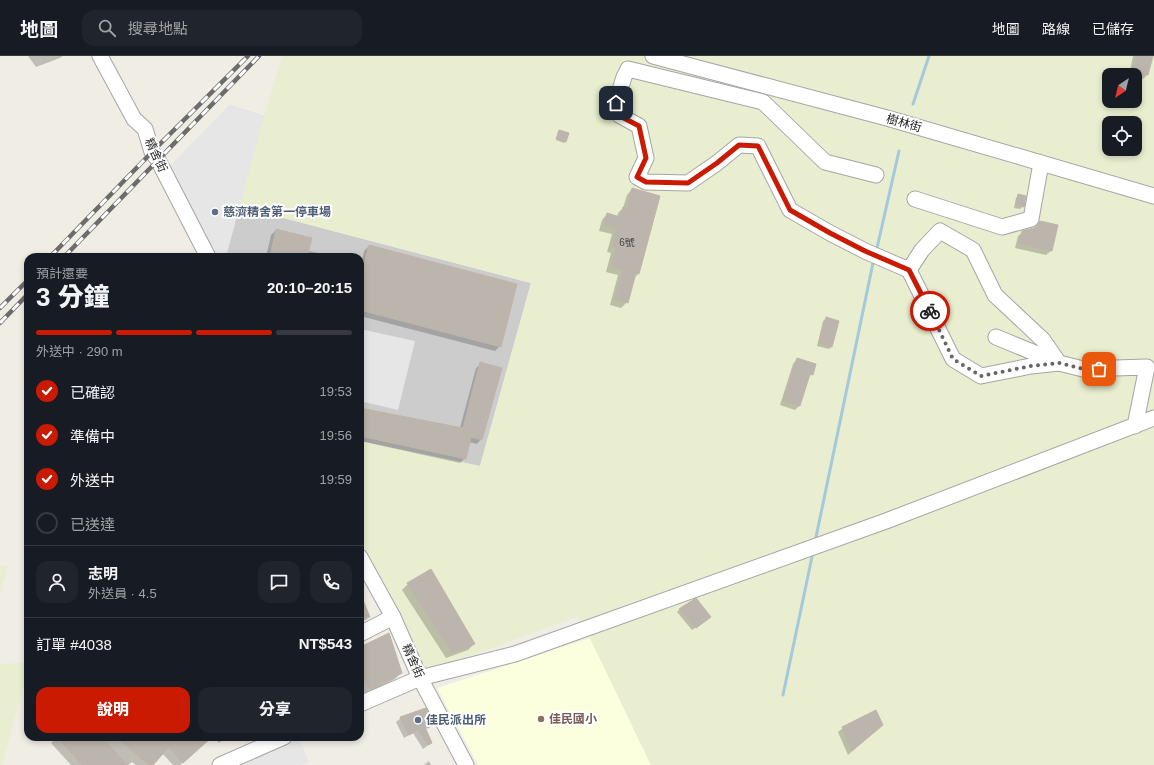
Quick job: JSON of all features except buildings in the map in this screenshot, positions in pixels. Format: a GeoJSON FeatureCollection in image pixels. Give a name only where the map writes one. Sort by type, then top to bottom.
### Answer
{"type":"FeatureCollection","features":[{"type":"Feature","properties":{"kind":"street","name":"精舍街"},"geometry":{"type":"LineString","coordinates":[[100,56],[134,119],[145,129],[152,152],[158,160],[206,253]]}},
{"type":"Feature","properties":{"kind":"street","name":"樹林街"},"geometry":{"type":"LineString","coordinates":[[653,56],[887,118],[1154,196]]}},
{"type":"Feature","properties":{"kind":"street"},"geometry":{"type":"LineString","coordinates":[[876,175],[825,162],[762,102],[628,69],[624,76],[616,103],[618,115],[639,126],[646,158],[637,177],[646,182],[688,183],[717,163],[739,145],[758,146],[790,210],[865,251],[909,270],[953,359],[981,376],[1031,366],[1059,363]]}},
{"type":"Feature","properties":{"kind":"street"},"geometry":{"type":"LineString","coordinates":[[915,199],[1002,226],[1031,219],[1041,163]]}},
{"type":"Feature","properties":{"kind":"street"},"geometry":{"type":"LineString","coordinates":[[909,270],[922,250],[940,231],[973,250],[995,295],[1043,340],[1059,363]]}},
{"type":"Feature","properties":{"kind":"street"},"geometry":{"type":"LineString","coordinates":[[996,337],[1059,363],[1083,369],[1147,367],[1135,426]]}},
{"type":"Feature","properties":{"kind":"street"},"geometry":{"type":"LineString","coordinates":[[364,700],[420,678],[523,651],[906,514],[1154,418]]}},
{"type":"Feature","properties":{"kind":"street","name":"精舍街"},"geometry":{"type":"LineString","coordinates":[[364,564],[393,617],[420,678],[466,765]]}},
{"type":"Feature","properties":{"kind":"street"},"geometry":{"type":"LineString","coordinates":[[364,632],[393,617]]}},
{"type":"Feature","properties":{"kind":"street"},"geometry":{"type":"LineString","coordinates":[[220,765],[275,741]]}},
{"type":"Feature","properties":{"kind":"shaded area"},"geometry":{"type":"Polygon","coordinates":[[[282,56],[1154,56],[1154,765],[651,765],[578,616],[427,672],[364,546],[364,442],[480,466],[531,283],[238,206],[282,56]]]}},
{"type":"Feature","properties":{"kind":"shaded area"},"geometry":{"type":"Polygon","coordinates":[[[229,105],[264,116],[238,206],[531,283],[480,466],[364,442],[364,253],[214,253],[229,105]]]}},
{"type":"Feature","properties":{"kind":"shaded area","name":"慈濟精舍第一停車場"},"geometry":{"type":"Polygon","coordinates":[[[229,105],[264,116],[227,253],[212,253],[169,167],[229,105]]]}},
{"type":"Feature","properties":{"kind":"shaded area"},"geometry":{"type":"Polygon","coordinates":[[[364,330],[415,341],[398,410],[364,402],[364,330]]]}},
{"type":"Feature","properties":{"kind":"shaded area"},"geometry":{"type":"Polygon","coordinates":[[[0,565],[8,567],[0,593],[0,565]]]}},
{"type":"Feature","properties":{"kind":"shaded area","name":"佳民國小"},"geometry":{"type":"Polygon","coordinates":[[[590,638],[651,765],[478,765],[437,688],[590,638]]]}},
{"type":"Feature","properties":{"kind":"shaded area"},"geometry":{"type":"Polygon","coordinates":[[[24,663],[24,684],[2,765],[0,765],[0,664],[24,663]]]}},
{"type":"Feature","properties":{"kind":"shaded area"},"geometry":{"type":"Polygon","coordinates":[[[286,741],[300,741],[309,762],[301,765],[246,765],[243,760],[286,741]]]}},
{"type":"Feature","properties":{"kind":"waterway"},"geometry":{"type":"LineString","coordinates":[[913,104],[929,56]]}},
{"type":"Feature","properties":{"kind":"waterway"},"geometry":{"type":"LineString","coordinates":[[877,248],[899,151]]}},
{"type":"Feature","properties":{"kind":"waterway"},"geometry":{"type":"LineString","coordinates":[[815,542],[873,263]]}},
{"type":"Feature","properties":{"kind":"waterway"},"geometry":{"type":"LineString","coordinates":[[783,695],[813,552]]}},
{"type":"Feature","properties":{"kind":"railway"},"geometry":{"type":"LineString","coordinates":[[54,253],[248,56]]}},
{"type":"Feature","properties":{"kind":"railway"},"geometry":{"type":"LineString","coordinates":[[68,253],[259,56]]}},
{"type":"Feature","properties":{"kind":"railway"},"geometry":{"type":"LineString","coordinates":[[0,308],[24,284]]}},
{"type":"Feature","properties":{"kind":"railway"},"geometry":{"type":"LineString","coordinates":[[0,323],[24,298]]}},
{"type":"Feature","properties":{"kind":"way so far"},"geometry":{"type":"LineString","coordinates":[[930,311],[953,359],[981,376],[1031,366],[1059,363],[1083,369],[1099,369]]}},
{"type":"Feature","properties":{"kind":"place","name":"慈濟精舍第一停車場"},"geometry":{"type":"Point","coordinates":[215,212]}},
{"type":"Feature","properties":{"kind":"place","name":"佳民國小"},"geometry":{"type":"Point","coordinates":[541,719]}},
{"type":"Feature","properties":{"kind":"place","name":"佳民派出所"},"geometry":{"type":"Point","coordinates":[418,720]}},
{"type":"Feature","properties":{"kind":"route"},"geometry":{"type":"LineString","coordinates":[[616,103],[618,115],[639,126],[646,158],[637,177],[646,182],[688,183],[717,163],[739,145],[758,146],[790,210],[865,251],[909,270],[930,311]]}}]}
